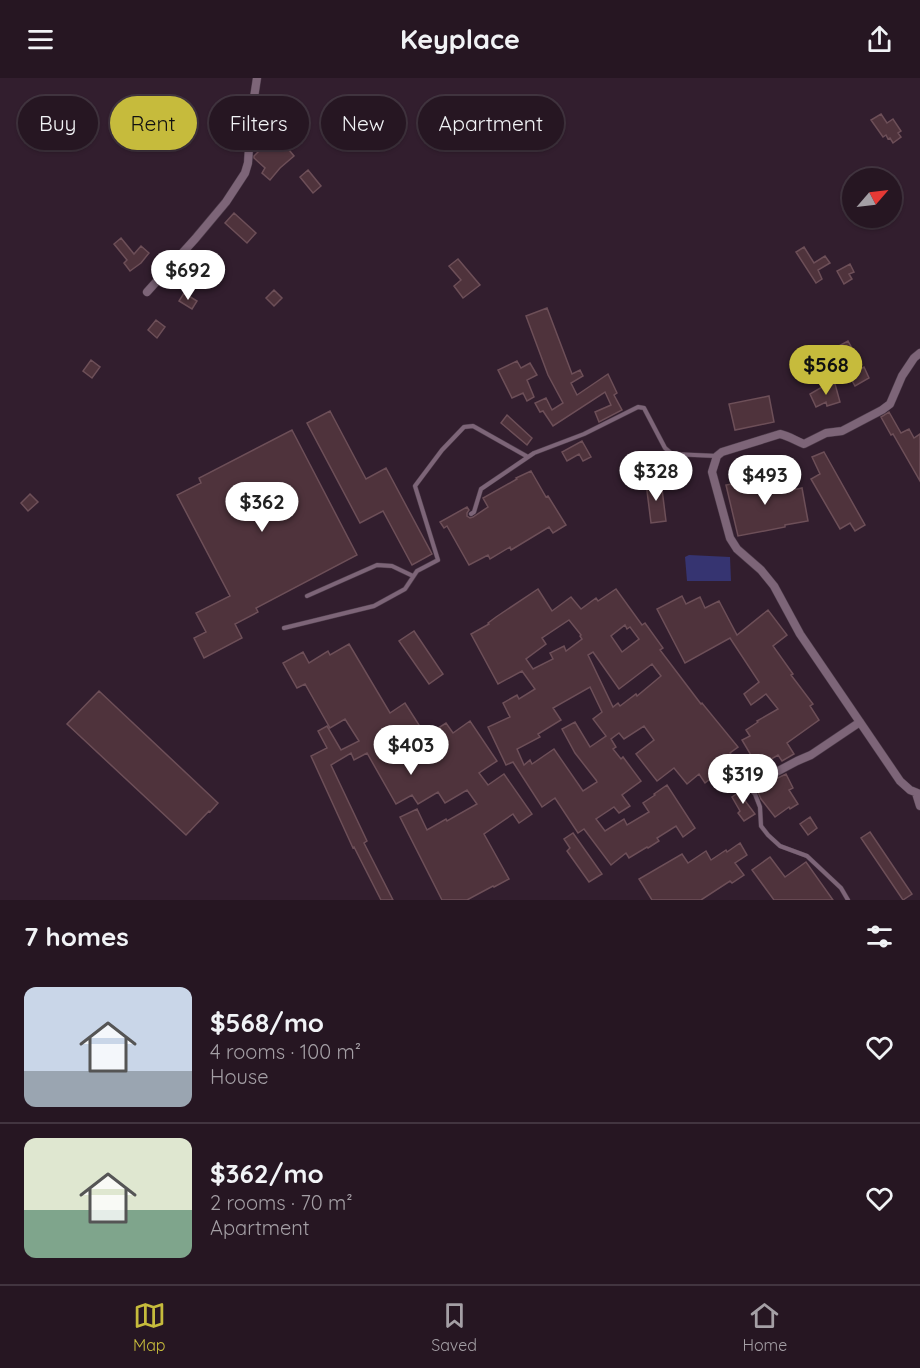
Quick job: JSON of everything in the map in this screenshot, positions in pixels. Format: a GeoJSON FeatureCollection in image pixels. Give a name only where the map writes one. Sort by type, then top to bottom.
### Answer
{"type":"FeatureCollection","features":[{"type":"Feature","properties":{"kind":"street"},"geometry":{"type":"LineString","coordinates":[[147,292],[208,224],[245,173],[257,78]]}},
{"type":"Feature","properties":{"kind":"street"},"geometry":{"type":"LineString","coordinates":[[920,353],[902,376],[890,404],[882,410],[842,431],[826,433],[804,444],[780,434],[722,452],[717,456],[712,472],[730,537],[737,549],[761,570],[774,586],[792,621],[900,781],[910,790],[918,793],[920,806]]}},
{"type":"Feature","properties":{"kind":"street"},"geometry":{"type":"LineString","coordinates":[[767,777],[811,755],[860,722]]}},
{"type":"Feature","properties":{"kind":"lane"},"geometry":{"type":"LineString","coordinates":[[471,514],[474,512],[481,489],[534,453],[584,434],[638,407],[644,408],[665,448],[672,454],[717,456]]}},
{"type":"Feature","properties":{"kind":"lane"},"geometry":{"type":"LineString","coordinates":[[284,628],[374,606],[405,589],[417,571],[438,560],[415,486],[442,450],[464,427],[473,426],[528,457]]}},
{"type":"Feature","properties":{"kind":"lane"},"geometry":{"type":"LineString","coordinates":[[307,596],[377,565],[392,566],[413,576]]}},
{"type":"Feature","properties":{"kind":"lane"},"geometry":{"type":"LineString","coordinates":[[737,776],[755,794],[760,807],[761,826],[768,835],[780,846],[807,856],[840,888],[848,900]]}},
{"type":"Feature","properties":{"kind":"shaded area"},"geometry":{"type":"Polygon","coordinates":[[[689,555],[730,557],[731,581],[687,581],[685,557],[689,555]]]}},
{"type":"Feature","properties":{"kind":"building"},"geometry":{"type":"Polygon","coordinates":[[[881,114],[887,123],[893,119],[901,131],[898,133],[901,137],[893,143],[886,135],[883,137],[871,120],[881,114]]]}},
{"type":"Feature","properties":{"kind":"building"},"geometry":{"type":"Polygon","coordinates":[[[260,150],[289,150],[294,156],[270,180],[262,173],[265,168],[254,156],[260,150]]]}},
{"type":"Feature","properties":{"kind":"building"},"geometry":{"type":"Polygon","coordinates":[[[308,170],[321,186],[313,193],[300,177],[308,170]]]}},
{"type":"Feature","properties":{"kind":"building"},"geometry":{"type":"Polygon","coordinates":[[[234,213],[256,233],[247,243],[225,223],[234,213]]]}},
{"type":"Feature","properties":{"kind":"building"},"geometry":{"type":"Polygon","coordinates":[[[121,238],[134,254],[141,246],[149,253],[130,271],[124,263],[127,260],[114,244],[121,238]]]}},
{"type":"Feature","properties":{"kind":"building"},"geometry":{"type":"Polygon","coordinates":[[[804,247],[814,263],[825,256],[830,263],[818,270],[822,279],[816,283],[796,252],[804,247]]]}},
{"type":"Feature","properties":{"kind":"building"},"geometry":{"type":"Polygon","coordinates":[[[458,259],[480,285],[463,298],[454,286],[461,280],[449,266],[458,259]]]}},
{"type":"Feature","properties":{"kind":"building"},"geometry":{"type":"Polygon","coordinates":[[[850,264],[854,272],[849,274],[852,279],[844,284],[837,271],[850,264]]]}},
{"type":"Feature","properties":{"kind":"building"},"geometry":{"type":"Polygon","coordinates":[[[274,290],[282,298],[274,306],[266,298],[274,290]]]}},
{"type":"Feature","properties":{"kind":"building"},"geometry":{"type":"Polygon","coordinates":[[[184,293],[197,301],[192,309],[179,301],[184,293]]]}},
{"type":"Feature","properties":{"kind":"building"},"geometry":{"type":"Polygon","coordinates":[[[547,308],[572,374],[580,370],[583,376],[571,383],[577,395],[608,374],[617,393],[614,395],[622,410],[599,422],[595,412],[611,405],[605,392],[553,426],[543,411],[540,412],[535,403],[546,398],[552,410],[563,403],[548,375],[526,316],[547,308]]]}},
{"type":"Feature","properties":{"kind":"building"},"geometry":{"type":"Polygon","coordinates":[[[156,320],[165,327],[157,338],[148,330],[156,320]]]}},
{"type":"Feature","properties":{"kind":"building"},"geometry":{"type":"Polygon","coordinates":[[[848,341],[853,350],[836,359],[839,365],[833,369],[829,362],[825,364],[822,358],[848,341]]]}},
{"type":"Feature","properties":{"kind":"building"},"geometry":{"type":"Polygon","coordinates":[[[91,360],[100,367],[92,378],[83,371],[91,360]]]}},
{"type":"Feature","properties":{"kind":"building"},"geometry":{"type":"Polygon","coordinates":[[[517,361],[521,368],[530,363],[537,375],[527,380],[534,397],[527,401],[523,393],[512,398],[498,370],[517,361]]]}},
{"type":"Feature","properties":{"kind":"building"},"geometry":{"type":"Polygon","coordinates":[[[864,367],[869,378],[855,386],[849,375],[864,367]]]}},
{"type":"Feature","properties":{"kind":"building"},"geometry":{"type":"Polygon","coordinates":[[[835,384],[840,402],[827,406],[826,402],[816,407],[810,394],[822,387],[835,384]]]}},
{"type":"Feature","properties":{"kind":"building"},"geometry":{"type":"Polygon","coordinates":[[[769,396],[774,422],[735,430],[729,404],[769,396]]]}},
{"type":"Feature","properties":{"kind":"building"},"geometry":{"type":"Polygon","coordinates":[[[330,411],[366,479],[386,468],[432,554],[412,565],[383,511],[360,523],[307,423],[330,411]]]}},
{"type":"Feature","properties":{"kind":"building"},"geometry":{"type":"Polygon","coordinates":[[[889,412],[901,433],[909,429],[914,438],[920,434],[920,481],[881,417],[889,412]]]}},
{"type":"Feature","properties":{"kind":"building"},"geometry":{"type":"Polygon","coordinates":[[[507,415],[532,438],[527,445],[501,423],[507,415]]]}},
{"type":"Feature","properties":{"kind":"building"},"geometry":{"type":"Polygon","coordinates":[[[292,430],[357,555],[256,608],[258,612],[235,624],[242,638],[204,658],[194,638],[206,632],[196,613],[230,596],[177,495],[201,483],[199,478],[292,430]]]}},
{"type":"Feature","properties":{"kind":"building"},"geometry":{"type":"Polygon","coordinates":[[[582,441],[591,457],[583,461],[579,454],[567,461],[562,452],[582,441]]]}},
{"type":"Feature","properties":{"kind":"building"},"geometry":{"type":"Polygon","coordinates":[[[824,452],[865,525],[855,531],[850,523],[840,529],[811,479],[820,474],[812,457],[824,452]]]}},
{"type":"Feature","properties":{"kind":"building"},"geometry":{"type":"Polygon","coordinates":[[[531,471],[566,525],[553,533],[549,527],[511,550],[510,547],[490,559],[488,555],[469,565],[447,526],[444,528],[440,522],[467,507],[469,510],[467,516],[473,517],[488,507],[483,498],[531,471]]]}},
{"type":"Feature","properties":{"kind":"building"},"geometry":{"type":"Polygon","coordinates":[[[774,476],[778,493],[802,488],[808,521],[738,536],[726,485],[774,476]]]}},
{"type":"Feature","properties":{"kind":"building"},"geometry":{"type":"Polygon","coordinates":[[[661,481],[666,521],[651,523],[646,483],[661,481]]]}},
{"type":"Feature","properties":{"kind":"building"},"geometry":{"type":"Polygon","coordinates":[[[30,494],[38,502],[28,511],[21,503],[30,494]]]}},
{"type":"Feature","properties":{"kind":"building"},"geometry":{"type":"Polygon","coordinates":[[[538,589],[552,611],[571,597],[581,609],[596,598],[598,601],[616,589],[642,625],[645,623],[663,648],[660,650],[701,704],[738,747],[730,753],[741,768],[727,779],[720,771],[705,783],[699,774],[687,784],[674,768],[657,781],[636,754],[654,740],[644,726],[624,739],[619,733],[611,739],[616,747],[613,749],[621,759],[623,757],[641,781],[622,795],[630,806],[619,813],[614,807],[596,819],[605,831],[624,819],[627,825],[649,812],[643,803],[667,785],[695,828],[683,837],[676,826],[657,838],[659,841],[648,848],[629,858],[626,853],[611,865],[584,829],[578,833],[555,798],[542,807],[513,762],[506,765],[488,727],[510,717],[503,703],[517,695],[519,699],[535,689],[522,671],[498,684],[471,634],[489,624],[538,589]],[[569,620],[542,638],[546,644],[526,659],[533,669],[553,659],[550,653],[564,646],[566,651],[582,639],[569,620]],[[625,625],[611,636],[622,652],[639,639],[630,627],[627,629],[625,625]],[[593,652],[588,655],[613,707],[618,703],[620,706],[636,694],[637,696],[661,676],[652,664],[619,689],[593,652]],[[590,687],[553,708],[561,720],[538,734],[540,737],[517,749],[524,765],[530,760],[532,764],[554,749],[583,791],[597,782],[575,753],[562,729],[575,722],[590,747],[606,736],[593,719],[602,712],[590,687]]]}},
{"type":"Feature","properties":{"kind":"building"},"geometry":{"type":"Polygon","coordinates":[[[682,596],[686,604],[700,597],[705,608],[719,601],[737,635],[768,610],[787,635],[773,646],[813,704],[810,706],[819,720],[787,743],[794,754],[782,761],[778,755],[758,767],[742,740],[750,736],[746,730],[778,709],[766,694],[751,705],[744,694],[759,682],[730,638],[685,663],[657,609],[682,596]]]}},
{"type":"Feature","properties":{"kind":"building"},"geometry":{"type":"Polygon","coordinates":[[[414,631],[443,674],[429,684],[399,641],[414,631]]]}},
{"type":"Feature","properties":{"kind":"building"},"geometry":{"type":"Polygon","coordinates":[[[349,644],[390,713],[405,703],[426,736],[446,723],[453,733],[470,721],[497,761],[479,773],[488,785],[504,774],[532,814],[519,823],[513,814],[484,834],[509,879],[467,900],[442,900],[400,817],[417,809],[427,830],[477,804],[467,790],[445,803],[438,792],[418,804],[412,795],[396,804],[367,753],[354,760],[351,753],[331,765],[367,841],[364,843],[393,900],[381,900],[353,848],[311,756],[327,748],[318,731],[327,726],[341,750],[359,741],[345,719],[330,728],[305,684],[297,688],[283,663],[303,652],[309,663],[328,651],[330,655],[349,644]]]}},
{"type":"Feature","properties":{"kind":"building"},"geometry":{"type":"Polygon","coordinates":[[[99,691],[218,803],[186,835],[67,724],[99,691]]]}},
{"type":"Feature","properties":{"kind":"building"},"geometry":{"type":"Polygon","coordinates":[[[786,774],[793,788],[789,790],[798,804],[790,809],[789,807],[775,817],[757,790],[786,774]]]}},
{"type":"Feature","properties":{"kind":"building"},"geometry":{"type":"Polygon","coordinates":[[[744,789],[749,794],[743,798],[755,814],[744,821],[732,797],[744,789]]]}},
{"type":"Feature","properties":{"kind":"building"},"geometry":{"type":"Polygon","coordinates":[[[810,817],[817,828],[808,835],[800,824],[810,817]]]}},
{"type":"Feature","properties":{"kind":"building"},"geometry":{"type":"Polygon","coordinates":[[[870,832],[912,894],[903,900],[861,838],[870,832]]]}},
{"type":"Feature","properties":{"kind":"building"},"geometry":{"type":"Polygon","coordinates":[[[573,833],[602,874],[589,882],[567,851],[570,848],[564,839],[573,833]]]}},
{"type":"Feature","properties":{"kind":"building"},"geometry":{"type":"Polygon","coordinates":[[[740,843],[747,855],[735,863],[744,875],[732,883],[730,881],[701,900],[652,900],[639,879],[682,854],[688,863],[706,851],[711,860],[740,843]]]}},
{"type":"Feature","properties":{"kind":"building"},"geometry":{"type":"Polygon","coordinates":[[[770,857],[785,877],[806,862],[833,900],[774,900],[752,870],[770,857]]]}}]}
